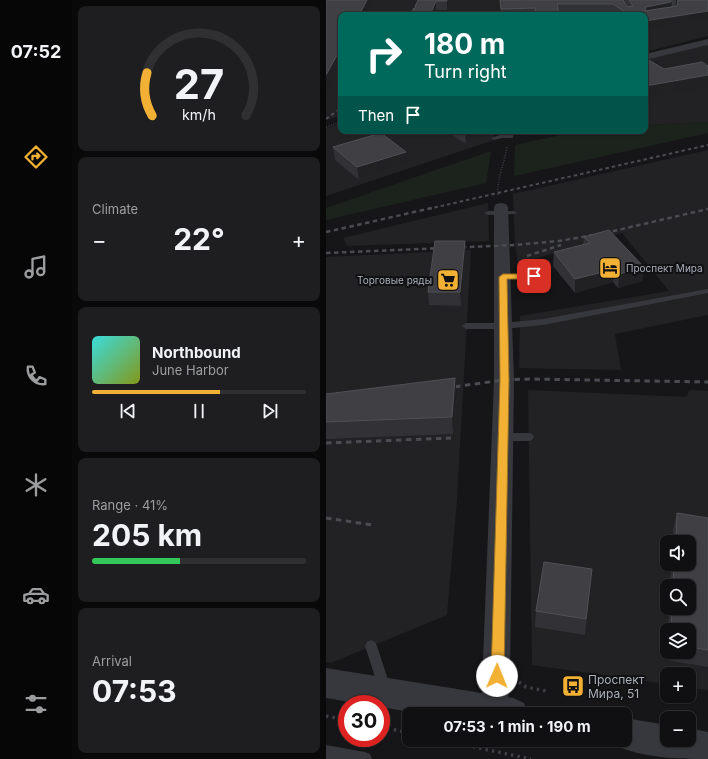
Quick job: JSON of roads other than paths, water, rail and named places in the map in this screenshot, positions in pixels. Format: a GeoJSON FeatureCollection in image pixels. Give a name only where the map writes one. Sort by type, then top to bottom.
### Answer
{"type":"FeatureCollection","features":[{"type":"Feature","properties":{"kind":"street"},"geometry":{"type":"LineString","coordinates":[[648,56],[708,42]]}},
{"type":"Feature","properties":{"kind":"street"},"geometry":{"type":"LineString","coordinates":[[501,211],[504,326],[503,437],[497,676],[503,707]]}},
{"type":"Feature","properties":{"kind":"street"},"geometry":{"type":"LineString","coordinates":[[326,683],[473,707]]}},
{"type":"Feature","properties":{"kind":"street"},"geometry":{"type":"LineString","coordinates":[[632,735],[708,748]]}},
{"type":"Feature","properties":{"kind":"lane"},"geometry":{"type":"LineString","coordinates":[[648,17],[673,13],[674,0]]}},
{"type":"Feature","properties":{"kind":"lane"},"geometry":{"type":"LineString","coordinates":[[494,138],[508,134]]}},
{"type":"Feature","properties":{"kind":"lane"},"geometry":{"type":"LineString","coordinates":[[503,277],[534,276]]}},
{"type":"Feature","properties":{"kind":"lane"},"geometry":{"type":"LineString","coordinates":[[466,326],[504,326],[543,322],[708,291]]}},
{"type":"Feature","properties":{"kind":"lane"},"geometry":{"type":"LineString","coordinates":[[503,437],[529,437]]}},
{"type":"Feature","properties":{"kind":"lane"},"geometry":{"type":"LineString","coordinates":[[371,646],[386,693]]}},
{"type":"Feature","properties":{"kind":"lane"},"geometry":{"type":"LineString","coordinates":[[326,752],[365,759]]}},
{"type":"Feature","properties":{"kind":"railway"},"geometry":{"type":"LineString","coordinates":[[412,12],[419,0]]}},
{"type":"Feature","properties":{"kind":"railway"},"geometry":{"type":"LineString","coordinates":[[326,119],[338,110]]}},
{"type":"Feature","properties":{"kind":"railway"},"geometry":{"type":"LineString","coordinates":[[428,209],[708,145]]}},
{"type":"Feature","properties":{"kind":"railway"},"geometry":{"type":"LineString","coordinates":[[326,232],[432,208]]}},
{"type":"Feature","properties":{"kind":"railway"},"geometry":{"type":"LineString","coordinates":[[326,253],[515,245],[559,241],[605,233],[708,209]]}},
{"type":"Feature","properties":{"kind":"railway"},"geometry":{"type":"LineString","coordinates":[[527,256],[561,245]]}},
{"type":"Feature","properties":{"kind":"railway"},"geometry":{"type":"LineString","coordinates":[[445,388],[504,380],[529,379],[708,382]]}},
{"type":"Feature","properties":{"kind":"railway"},"geometry":{"type":"LineString","coordinates":[[326,443],[451,438]]}},
{"type":"Feature","properties":{"kind":"railway"},"geometry":{"type":"LineString","coordinates":[[326,518],[372,525]]}},
{"type":"Feature","properties":{"kind":"place","name":"Проспект Мира"},"geometry":{"type":"Point","coordinates":[610,268]}},
{"type":"Feature","properties":{"kind":"place","name":"Торговые ряды"},"geometry":{"type":"Point","coordinates":[448,280]}},
{"type":"Feature","properties":{"kind":"place","name":"Проспект Мира, 51"},"geometry":{"type":"Point","coordinates":[573,686]}}]}
